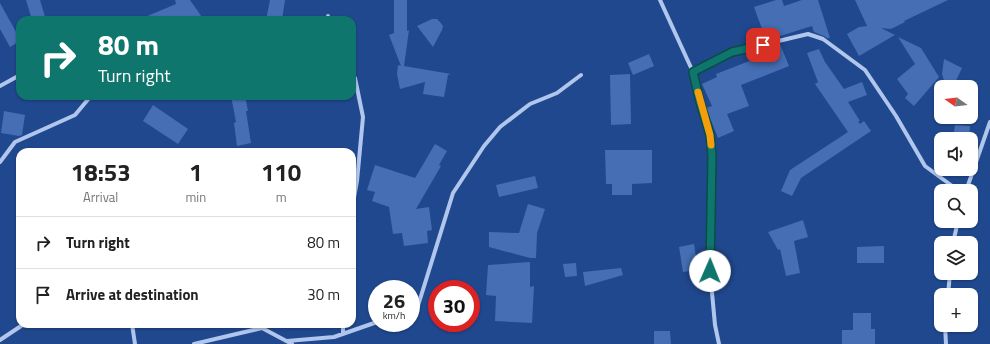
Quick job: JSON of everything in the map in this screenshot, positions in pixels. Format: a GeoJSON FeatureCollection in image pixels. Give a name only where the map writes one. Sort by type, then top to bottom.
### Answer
{"type":"FeatureCollection","features":[{"type":"Feature","properties":{"kind":"street"},"geometry":{"type":"LineString","coordinates":[[660,0],[693,72],[710,135],[712,156],[710,271],[715,325],[719,344]]}},
{"type":"Feature","properties":{"kind":"street"},"geometry":{"type":"LineString","coordinates":[[693,72],[732,52],[808,34],[823,39],[865,70],[896,116],[925,166],[949,184]]}},
{"type":"Feature","properties":{"kind":"street"},"geometry":{"type":"LineString","coordinates":[[420,298],[453,193],[484,146],[500,127],[530,104],[557,92],[582,75]]}},
{"type":"Feature","properties":{"kind":"street"},"geometry":{"type":"LineString","coordinates":[[0,86],[16,77]]}},
{"type":"Feature","properties":{"kind":"street"},"geometry":{"type":"LineString","coordinates":[[356,84],[362,117],[356,187]]}},
{"type":"Feature","properties":{"kind":"street"},"geometry":{"type":"LineString","coordinates":[[0,162],[16,142],[75,115],[88,100]]}},
{"type":"Feature","properties":{"kind":"street"},"geometry":{"type":"LineString","coordinates":[[968,184],[990,122]]}},
{"type":"Feature","properties":{"kind":"street"},"geometry":{"type":"LineString","coordinates":[[287,341],[334,337],[368,325]]}},
{"type":"Feature","properties":{"kind":"street"},"geometry":{"type":"LineString","coordinates":[[0,340],[18,328]]}},
{"type":"Feature","properties":{"kind":"street"},"geometry":{"type":"LineString","coordinates":[[133,328],[135,344]]}},
{"type":"Feature","properties":{"kind":"street"},"geometry":{"type":"LineString","coordinates":[[194,344],[262,328],[292,344]]}},
{"type":"Feature","properties":{"kind":"street"},"geometry":{"type":"LineString","coordinates":[[342,328],[343,334]]}},
{"type":"Feature","properties":{"kind":"street"},"geometry":{"type":"LineString","coordinates":[[945,332],[946,344]]}},
{"type":"Feature","properties":{"kind":"building"},"geometry":{"type":"Polygon","coordinates":[[[26,0],[40,0],[45,16],[31,16],[26,0]]]}},
{"type":"Feature","properties":{"kind":"building"},"geometry":{"type":"Polygon","coordinates":[[[175,0],[190,0],[201,16],[148,16],[176,4],[175,0]]]}},
{"type":"Feature","properties":{"kind":"building"},"geometry":{"type":"Polygon","coordinates":[[[270,0],[285,0],[283,16],[267,16],[270,0]]]}},
{"type":"Feature","properties":{"kind":"building"},"geometry":{"type":"Polygon","coordinates":[[[394,0],[407,0],[407,31],[409,30],[404,66],[451,74],[448,75],[444,97],[423,94],[425,82],[400,89],[397,74],[398,65],[401,66],[389,35],[394,33],[394,0]]]}},
{"type":"Feature","properties":{"kind":"building"},"geometry":{"type":"Polygon","coordinates":[[[776,0],[782,0],[784,6],[802,0],[818,0],[830,38],[814,32],[812,26],[777,38],[766,40],[754,7],[776,0]]]}},
{"type":"Feature","properties":{"kind":"building"},"geometry":{"type":"Polygon","coordinates":[[[855,0],[948,0],[904,21],[905,22],[891,29],[881,28],[895,35],[859,56],[847,34],[859,27],[867,26],[855,0]]]}},
{"type":"Feature","properties":{"kind":"building"},"geometry":{"type":"Polygon","coordinates":[[[0,3],[16,32],[16,43],[10,47],[0,29],[0,3]]]}},
{"type":"Feature","properties":{"kind":"building"},"geometry":{"type":"Polygon","coordinates":[[[432,19],[437,19],[443,26],[433,47],[417,26],[432,19]]]}},
{"type":"Feature","properties":{"kind":"building"},"geometry":{"type":"Polygon","coordinates":[[[898,37],[921,48],[939,77],[936,80],[934,80],[934,83],[914,106],[905,98],[908,94],[897,79],[915,64],[898,37]]]}},
{"type":"Feature","properties":{"kind":"building"},"geometry":{"type":"Polygon","coordinates":[[[780,44],[789,66],[741,85],[749,106],[727,114],[734,131],[718,138],[706,108],[712,106],[702,84],[717,77],[716,74],[770,53],[768,47],[780,44]]]}},
{"type":"Feature","properties":{"kind":"building"},"geometry":{"type":"Polygon","coordinates":[[[819,49],[825,62],[844,89],[862,82],[867,95],[848,102],[860,121],[858,121],[860,124],[864,121],[871,131],[801,178],[792,196],[781,191],[790,170],[848,132],[815,84],[818,82],[807,53],[819,49]]]}},
{"type":"Feature","properties":{"kind":"building"},"geometry":{"type":"Polygon","coordinates":[[[649,54],[654,66],[633,75],[628,63],[649,54]]]}},
{"type":"Feature","properties":{"kind":"building"},"geometry":{"type":"Polygon","coordinates":[[[944,59],[962,68],[956,80],[944,80],[942,74],[944,59]]]}},
{"type":"Feature","properties":{"kind":"building"},"geometry":{"type":"Polygon","coordinates":[[[630,74],[631,124],[611,125],[610,75],[630,74]]]}},
{"type":"Feature","properties":{"kind":"building"},"geometry":{"type":"Polygon","coordinates":[[[232,100],[246,100],[251,143],[237,146],[234,123],[236,122],[232,100]]]}},
{"type":"Feature","properties":{"kind":"building"},"geometry":{"type":"Polygon","coordinates":[[[153,105],[188,129],[178,144],[143,121],[153,105]]]}},
{"type":"Feature","properties":{"kind":"building"},"geometry":{"type":"Polygon","coordinates":[[[4,111],[25,115],[22,135],[19,136],[1,133],[4,111]]]}},
{"type":"Feature","properties":{"kind":"building"},"geometry":{"type":"Polygon","coordinates":[[[955,125],[970,126],[970,132],[954,132],[955,125]]]}},
{"type":"Feature","properties":{"kind":"building"},"geometry":{"type":"Polygon","coordinates":[[[435,144],[447,151],[439,165],[441,166],[416,209],[429,207],[432,230],[427,231],[428,243],[404,246],[402,233],[393,234],[389,207],[372,201],[375,192],[367,190],[375,165],[415,178],[435,144]]]}},
{"type":"Feature","properties":{"kind":"building"},"geometry":{"type":"Polygon","coordinates":[[[605,150],[652,150],[652,183],[632,184],[632,195],[612,195],[612,184],[606,184],[605,150]]]}},
{"type":"Feature","properties":{"kind":"building"},"geometry":{"type":"Polygon","coordinates":[[[535,176],[538,188],[499,197],[496,185],[535,176]]]}},
{"type":"Feature","properties":{"kind":"building"},"geometry":{"type":"Polygon","coordinates":[[[528,204],[545,209],[537,233],[536,258],[530,258],[489,247],[489,232],[519,233],[528,204]]]}},
{"type":"Feature","properties":{"kind":"building"},"geometry":{"type":"Polygon","coordinates":[[[803,220],[808,237],[794,241],[800,273],[786,276],[780,249],[778,250],[768,232],[803,220]]]}},
{"type":"Feature","properties":{"kind":"building"},"geometry":{"type":"Polygon","coordinates":[[[694,244],[698,270],[683,272],[679,247],[694,244]]]}},
{"type":"Feature","properties":{"kind":"building"},"geometry":{"type":"Polygon","coordinates":[[[884,246],[884,263],[857,263],[857,247],[884,246]]]}},
{"type":"Feature","properties":{"kind":"building"},"geometry":{"type":"Polygon","coordinates":[[[530,262],[530,287],[534,286],[532,323],[495,321],[496,296],[486,295],[488,265],[530,262]]]}},
{"type":"Feature","properties":{"kind":"building"},"geometry":{"type":"Polygon","coordinates":[[[576,263],[577,276],[565,277],[563,264],[576,263]]]}},
{"type":"Feature","properties":{"kind":"building"},"geometry":{"type":"Polygon","coordinates":[[[621,268],[623,275],[585,286],[583,272],[621,268]]]}},
{"type":"Feature","properties":{"kind":"building"},"geometry":{"type":"Polygon","coordinates":[[[853,313],[871,313],[871,329],[875,329],[875,344],[842,344],[842,330],[853,330],[853,313]]]}},
{"type":"Feature","properties":{"kind":"building"},"geometry":{"type":"Polygon","coordinates":[[[654,331],[670,331],[671,344],[654,344],[654,331]]]}},
{"type":"Feature","properties":{"kind":"slow traffic"},"geometry":{"type":"LineString","coordinates":[[698,92],[710,135],[711,145]]}},
{"type":"Feature","properties":{"kind":"route"},"geometry":{"type":"LineString","coordinates":[[710,271],[712,156],[710,135],[693,72],[732,52],[763,45]]}}]}
